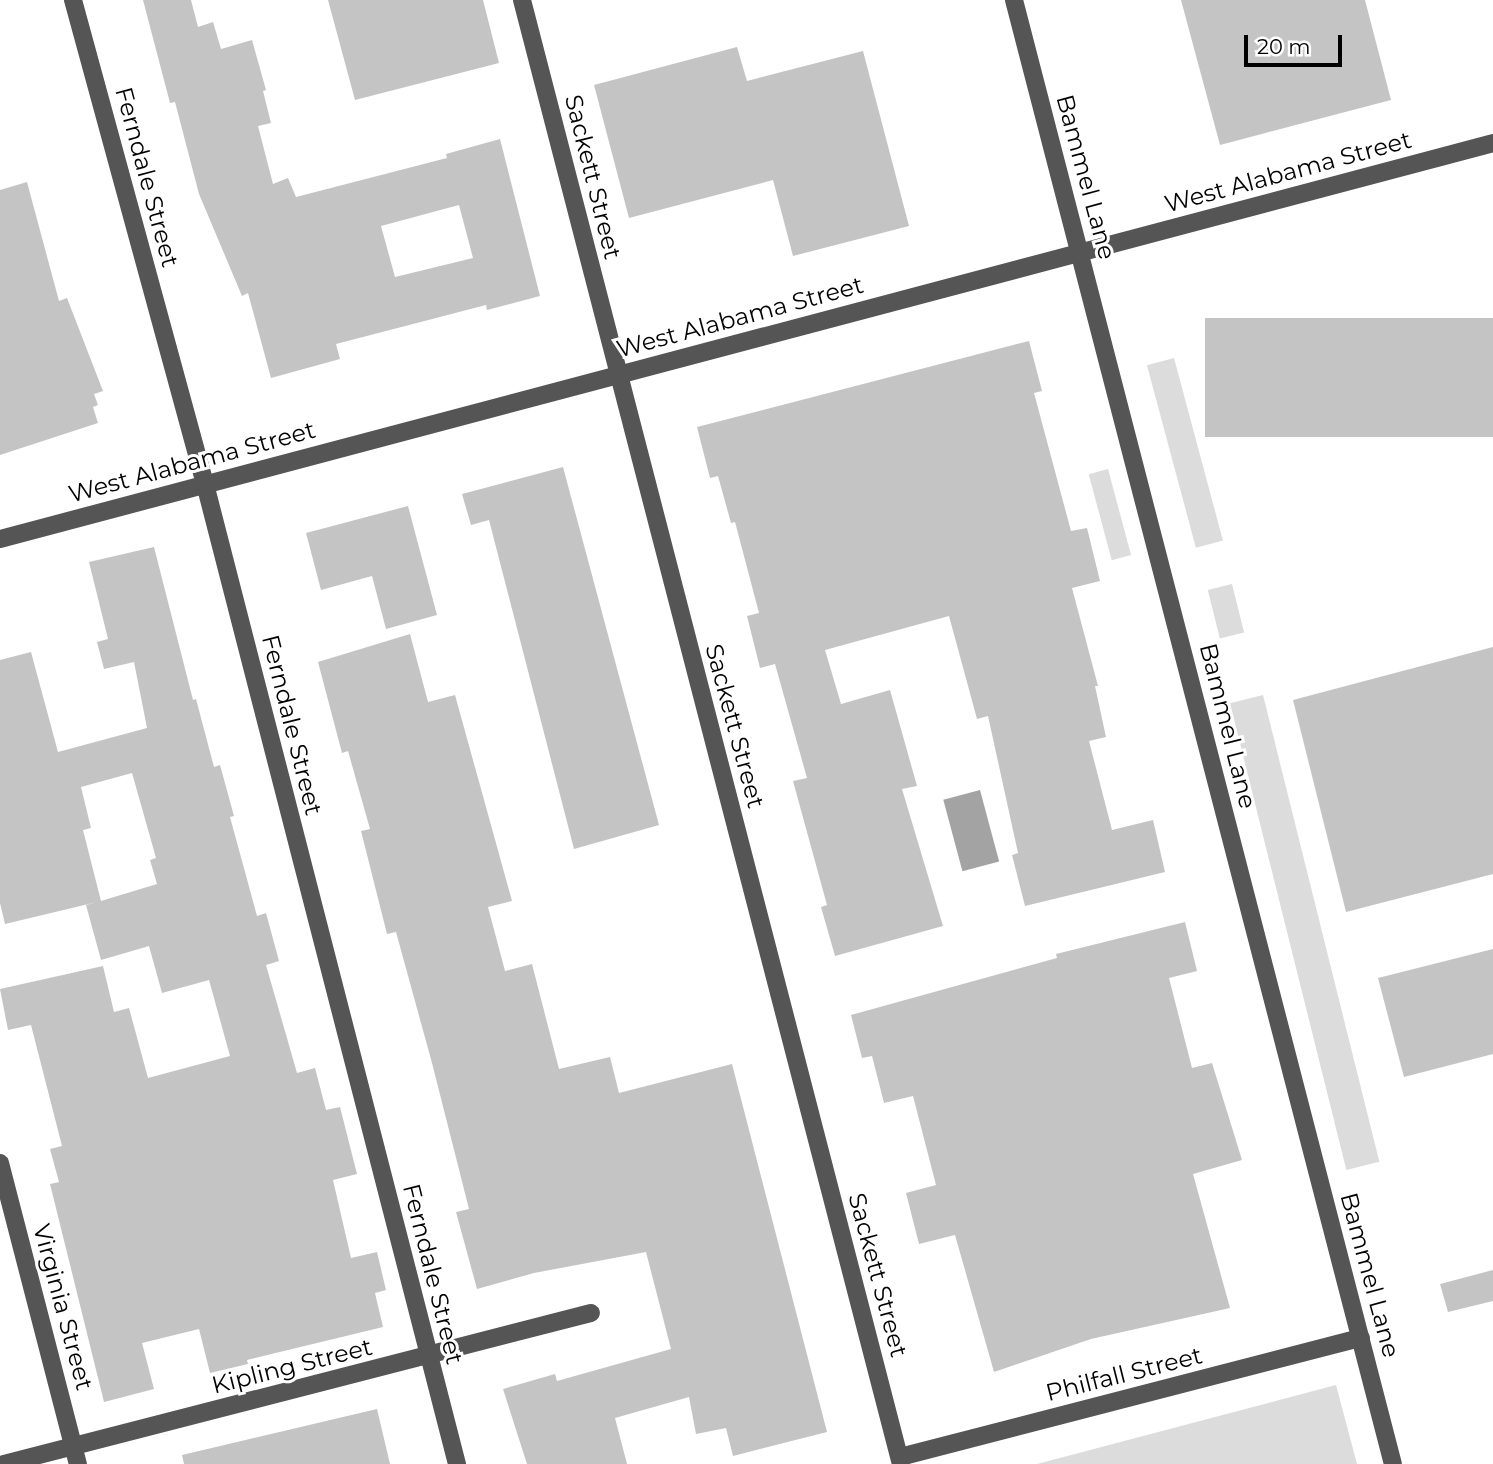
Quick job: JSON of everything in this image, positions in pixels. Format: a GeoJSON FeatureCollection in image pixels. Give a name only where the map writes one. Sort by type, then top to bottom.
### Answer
{"type":"FeatureCollection","features":[{"type":"Feature","properties":{"kind":"street","name":"Ferndale Street"},"geometry":{"type":"LineString","coordinates":[[73,0],[205,484],[457,1464]]}},
{"type":"Feature","properties":{"kind":"street","name":"Sackett Street"},"geometry":{"type":"LineString","coordinates":[[522,0],[900,1461]]}},
{"type":"Feature","properties":{"kind":"street","name":"Bammel Lane"},"geometry":{"type":"LineString","coordinates":[[1014,0],[1393,1464]]}},
{"type":"Feature","properties":{"kind":"street","name":"West Alabama Street"},"geometry":{"type":"LineString","coordinates":[[0,539],[1493,143]]}},
{"type":"Feature","properties":{"kind":"street","name":"Virginia Street"},"geometry":{"type":"LineString","coordinates":[[0,1163],[76,1455]]}},
{"type":"Feature","properties":{"kind":"street","name":"Kipling Street"},"geometry":{"type":"LineString","coordinates":[[4,1464],[76,1455],[591,1313]]}},
{"type":"Feature","properties":{"kind":"street","name":"Philfall Street"},"geometry":{"type":"LineString","coordinates":[[900,1461],[1361,1338]]}},
{"type":"Feature","properties":{"kind":"shaded area"},"geometry":{"type":"Polygon","coordinates":[[[1174,358],[1223,541],[1196,548],[1147,365],[1174,358]]]}},
{"type":"Feature","properties":{"kind":"shaded area"},"geometry":{"type":"Polygon","coordinates":[[[1108,469],[1131,555],[1112,560],[1089,474],[1108,469]]]}},
{"type":"Feature","properties":{"kind":"shaded area"},"geometry":{"type":"Polygon","coordinates":[[[1232,584],[1244,633],[1220,639],[1208,590],[1232,584]]]}},
{"type":"Feature","properties":{"kind":"shaded area"},"geometry":{"type":"Polygon","coordinates":[[[1263,695],[1379,1162],[1346,1170],[1230,703],[1263,695]]]}},
{"type":"Feature","properties":{"kind":"shaded area"},"geometry":{"type":"Polygon","coordinates":[[[980,790],[999,861],[962,871],[943,800],[980,790]]]}},
{"type":"Feature","properties":{"kind":"shaded area"},"geometry":{"type":"Polygon","coordinates":[[[1336,1385],[1357,1464],[1037,1464],[1336,1385]]]}},
{"type":"Feature","properties":{"kind":"building"},"geometry":{"type":"Polygon","coordinates":[[[143,0],[191,0],[198,27],[213,22],[221,49],[252,40],[266,90],[263,91],[271,123],[258,126],[273,184],[288,178],[296,197],[447,158],[446,154],[500,139],[540,296],[487,310],[486,305],[336,344],[340,359],[271,378],[248,293],[242,296],[199,194],[175,102],[170,103],[143,0]],[[459,205],[381,226],[395,277],[473,258],[459,205]]]}},
{"type":"Feature","properties":{"kind":"building"},"geometry":{"type":"Polygon","coordinates":[[[328,0],[483,0],[499,63],[355,100],[328,0]]]}},
{"type":"Feature","properties":{"kind":"building"},"geometry":{"type":"Polygon","coordinates":[[[1181,0],[1365,0],[1391,100],[1220,145],[1181,0]]]}},
{"type":"Feature","properties":{"kind":"building"},"geometry":{"type":"Polygon","coordinates":[[[737,47],[747,81],[863,51],[909,226],[793,256],[773,180],[629,218],[594,85],[737,47]]]}},
{"type":"Feature","properties":{"kind":"building"},"geometry":{"type":"Polygon","coordinates":[[[27,182],[59,301],[67,298],[103,391],[94,394],[98,405],[93,407],[98,423],[0,455],[0,190],[27,182]]]}},
{"type":"Feature","properties":{"kind":"building"},"geometry":{"type":"Polygon","coordinates":[[[1205,318],[1493,318],[1493,437],[1205,437],[1205,318]]]}},
{"type":"Feature","properties":{"kind":"building"},"geometry":{"type":"Polygon","coordinates":[[[1029,341],[1042,391],[1034,393],[1071,531],[1087,528],[1100,581],[1072,588],[1098,686],[1095,686],[1106,737],[1089,741],[1112,830],[1153,820],[1165,872],[1025,906],[1012,855],[1018,853],[988,716],[977,719],[949,616],[825,650],[841,704],[890,690],[917,786],[902,789],[943,926],[835,956],[821,907],[827,905],[793,781],[807,778],[775,664],[760,668],[747,616],[759,613],[735,522],[731,523],[718,476],[710,478],[697,427],[1029,341]]]}},
{"type":"Feature","properties":{"kind":"building"},"geometry":{"type":"Polygon","coordinates":[[[563,467],[659,825],[574,849],[489,520],[471,525],[462,494],[563,467]]]}},
{"type":"Feature","properties":{"kind":"building"},"geometry":{"type":"Polygon","coordinates":[[[408,506],[437,615],[386,629],[372,576],[321,590],[306,533],[408,506]]]}},
{"type":"Feature","properties":{"kind":"building"},"geometry":{"type":"Polygon","coordinates":[[[154,547],[193,700],[196,699],[214,767],[220,765],[234,816],[230,817],[257,916],[266,913],[279,961],[266,965],[297,1073],[315,1068],[326,1110],[340,1107],[357,1174],[333,1180],[351,1258],[377,1252],[386,1290],[375,1293],[383,1327],[247,1360],[248,1364],[210,1373],[199,1329],[142,1343],[154,1389],[104,1402],[50,1184],[59,1182],[50,1149],[62,1146],[31,1025],[8,1030],[0,989],[103,966],[114,1012],[129,1008],[148,1078],[230,1056],[209,980],[162,993],[149,946],[101,960],[86,905],[97,902],[5,924],[0,903],[0,660],[31,652],[58,752],[147,728],[134,662],[104,669],[97,642],[108,639],[89,562],[154,547]],[[132,773],[81,787],[91,828],[83,830],[101,901],[157,884],[150,860],[156,858],[132,773]]]}},
{"type":"Feature","properties":{"kind":"building"},"geometry":{"type":"Polygon","coordinates":[[[410,634],[428,702],[455,695],[512,901],[488,907],[505,971],[532,964],[559,1069],[610,1057],[619,1093],[732,1064],[827,1432],[733,1456],[726,1428],[696,1434],[689,1397],[615,1418],[627,1464],[527,1464],[503,1389],[555,1374],[557,1381],[671,1349],[646,1252],[534,1273],[477,1289],[456,1212],[469,1209],[432,1063],[396,932],[387,934],[361,831],[370,829],[348,751],[342,753],[318,662],[410,634]]]}},
{"type":"Feature","properties":{"kind":"building"},"geometry":{"type":"Polygon","coordinates":[[[1493,647],[1493,874],[1346,912],[1293,700],[1493,647]]]}},
{"type":"Feature","properties":{"kind":"building"},"geometry":{"type":"Polygon","coordinates":[[[1185,922],[1197,971],[1169,978],[1192,1068],[1212,1063],[1242,1160],[1193,1174],[1230,1308],[1091,1339],[994,1372],[955,1235],[919,1244],[906,1193],[936,1185],[913,1096],[884,1103],[872,1056],[862,1058],[851,1015],[1057,958],[1056,954],[1185,922]]]}},
{"type":"Feature","properties":{"kind":"building"},"geometry":{"type":"Polygon","coordinates":[[[1493,949],[1493,1054],[1404,1077],[1378,978],[1493,949]]]}},
{"type":"Feature","properties":{"kind":"building"},"geometry":{"type":"Polygon","coordinates":[[[1493,1270],[1493,1301],[1448,1312],[1440,1284],[1493,1270]]]}},
{"type":"Feature","properties":{"kind":"building"},"geometry":{"type":"Polygon","coordinates":[[[377,1409],[390,1464],[184,1464],[182,1455],[377,1409]]]}}]}
